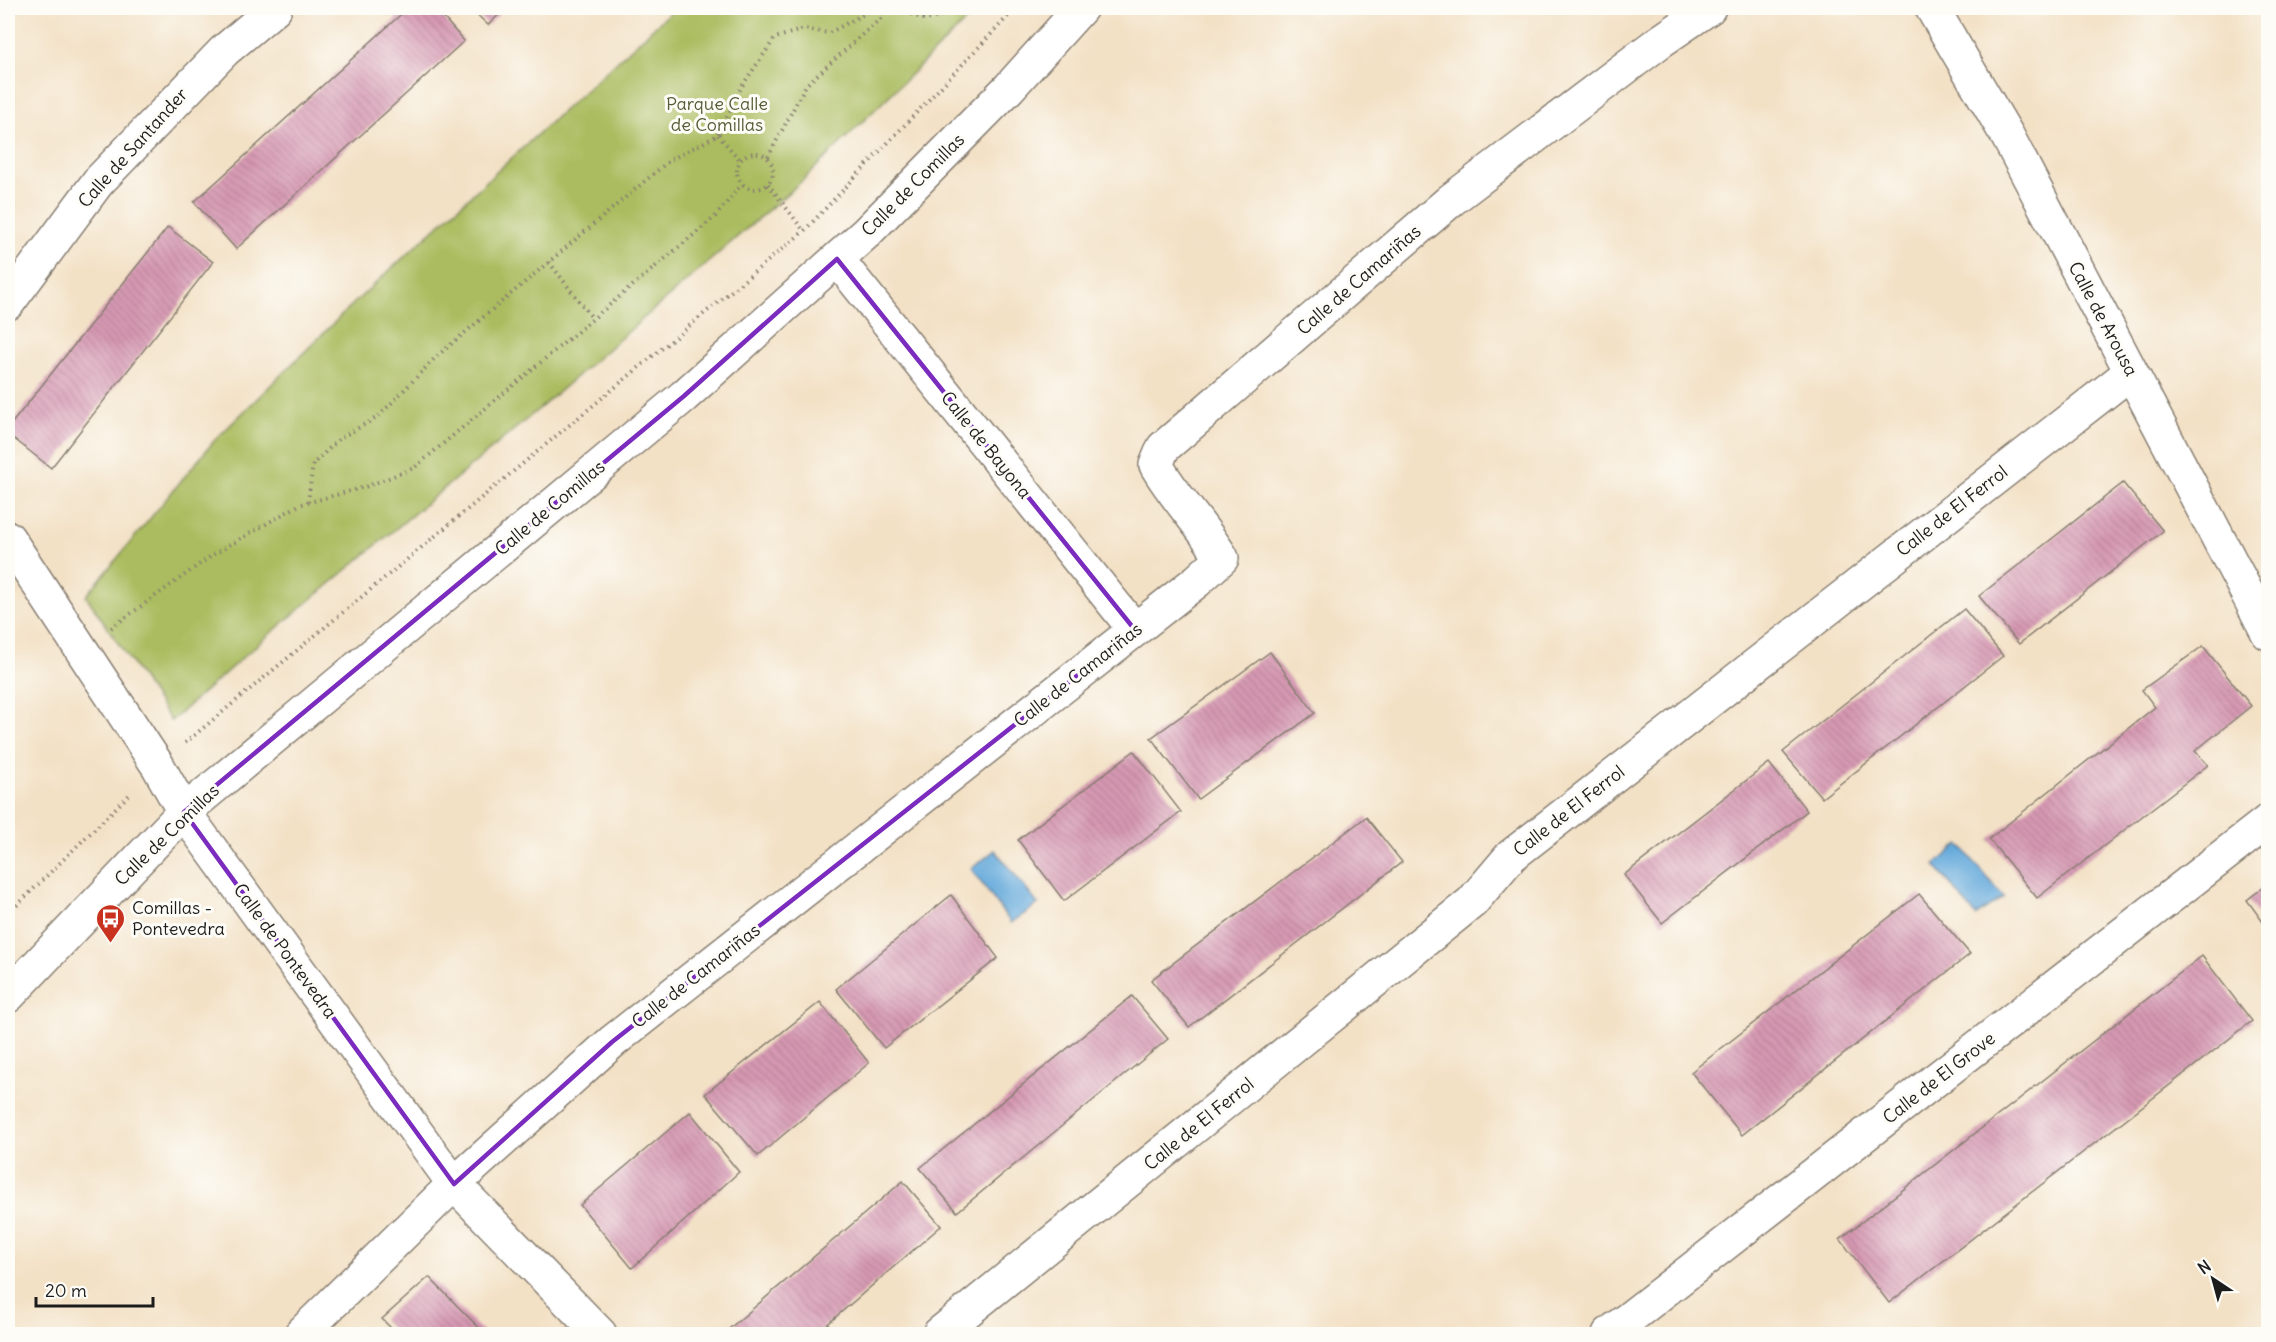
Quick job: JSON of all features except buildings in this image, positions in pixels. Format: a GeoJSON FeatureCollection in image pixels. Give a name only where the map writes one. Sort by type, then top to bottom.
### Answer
{"type":"FeatureCollection","features":[{"type":"Feature","properties":{"kind":"street","name":"Calle de Santander"},"geometry":{"type":"LineString","coordinates":[[8,303],[98,182],[224,51],[275,8]]}},
{"type":"Feature","properties":{"kind":"street","name":"Calle de Comillas"},"geometry":{"type":"LineString","coordinates":[[8,996],[184,812],[684,396],[866,233],[1001,96],[1081,8]]}},
{"type":"Feature","properties":{"kind":"street","name":"Calle de Camariñas"},"geometry":{"type":"LineString","coordinates":[[301,1335],[454,1184],[612,1042],[1197,581],[1222,558],[1156,465],[1163,448],[1451,200],[1658,43],[1709,8]]}},
{"type":"Feature","properties":{"kind":"street","name":"Calle de Arousa"},"geometry":{"type":"LineString","coordinates":[[1932,8],[2008,137],[2268,633]]}},
{"type":"Feature","properties":{"kind":"street","name":"Calle de Bayona"},"geometry":{"type":"LineString","coordinates":[[837,259],[1135,630]]}},
{"type":"Feature","properties":{"kind":"street","name":"Calle de El Ferrol"},"geometry":{"type":"LineString","coordinates":[[939,1335],[1472,902],[1511,856],[2131,372]]}},
{"type":"Feature","properties":{"kind":"street","name":"Calle de Pontevedra"},"geometry":{"type":"LineString","coordinates":[[8,538],[158,766],[184,812],[454,1184],[600,1335]]}},
{"type":"Feature","properties":{"kind":"street","name":"Calle de El Grove"},"geometry":{"type":"LineString","coordinates":[[1609,1335],[2268,821]]}},
{"type":"Feature","properties":{"kind":"path"},"geometry":{"type":"LineString","coordinates":[[308,502],[313,464],[340,438],[378,417],[436,357],[670,160],[718,135],[742,86],[775,38],[804,29],[829,33],[875,8]]}},
{"type":"Feature","properties":{"kind":"path"},"geometry":{"type":"LineString","coordinates":[[768,157],[806,85],[880,19],[885,8]]}},
{"type":"Feature","properties":{"kind":"path"},"geometry":{"type":"LineString","coordinates":[[901,8],[921,20],[938,18],[951,8]]}},
{"type":"Feature","properties":{"kind":"path"},"geometry":{"type":"LineString","coordinates":[[8,914],[158,766],[804,231],[1016,8]]}},
{"type":"Feature","properties":{"kind":"path"},"geometry":{"type":"LineString","coordinates":[[718,135],[740,160]]}},
{"type":"Feature","properties":{"kind":"path"},"geometry":{"type":"LineString","coordinates":[[753,153],[768,157],[774,171],[768,184],[756,190],[742,184],[737,173],[740,160],[753,153]]}},
{"type":"Feature","properties":{"kind":"path"},"geometry":{"type":"LineString","coordinates":[[81,650],[213,554],[308,502],[365,487],[414,468],[715,217],[742,184]]}},
{"type":"Feature","properties":{"kind":"path"},"geometry":{"type":"LineString","coordinates":[[768,184],[804,231],[837,259]]}},
{"type":"Feature","properties":{"kind":"path"},"geometry":{"type":"LineString","coordinates":[[549,261],[594,319]]}},
{"type":"Feature","properties":{"kind":"highlighted area"},"geometry":{"type":"Polygon","coordinates":[[[837,259],[1135,630],[612,1042],[454,1184],[184,812],[684,396],[837,259]]]}},
{"type":"Feature","properties":{"kind":"green space","name":"Parque Calle de Comillas"},"geometry":{"type":"Polygon","coordinates":[[[675,8],[979,8],[803,180],[539,409],[258,644],[171,721],[86,596],[214,441],[354,303],[675,8]]]}},
{"type":"Feature","properties":{"kind":"water"},"geometry":{"type":"Polygon","coordinates":[[[1959,844],[2004,897],[1976,916],[1935,865],[1959,844]]]}},
{"type":"Feature","properties":{"kind":"water"},"geometry":{"type":"Polygon","coordinates":[[[995,850],[1038,904],[1011,923],[971,869],[995,850]]]}},
{"type":"Feature","properties":{"kind":"place","name":"Comillas - Pontevedra"},"geometry":{"type":"Point","coordinates":[111,944]}}]}
